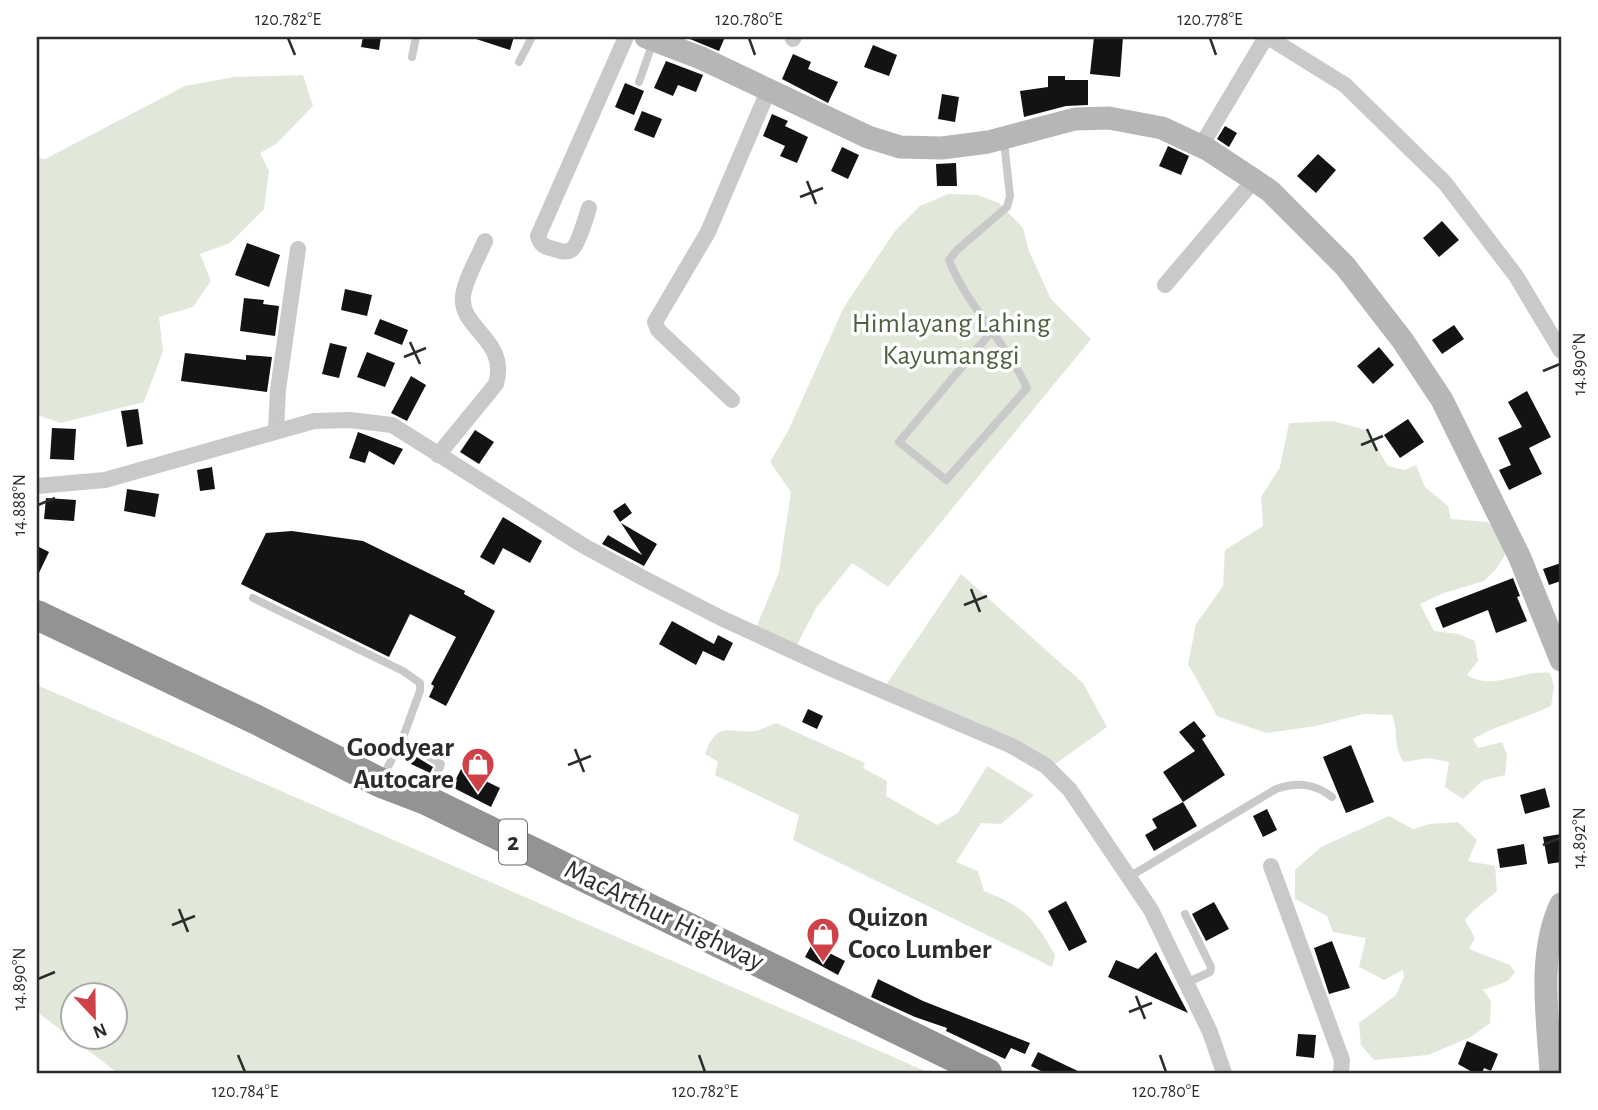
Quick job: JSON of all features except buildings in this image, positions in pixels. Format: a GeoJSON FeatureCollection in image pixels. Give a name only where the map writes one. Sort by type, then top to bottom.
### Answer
{"type":"FeatureCollection","features":[{"type":"Feature","properties":{"kind":"highway","name":"MacArthur Highway"},"geometry":{"type":"LineString","coordinates":[[37,615],[257,720],[379,782],[426,800],[987,1073]]}},
{"type":"Feature","properties":{"kind":"street"},"geometry":{"type":"LineString","coordinates":[[589,208],[575,246],[570,251],[563,252],[540,242],[538,236],[626,37]]}},
{"type":"Feature","properties":{"kind":"street"},"geometry":{"type":"LineString","coordinates":[[1201,146],[1267,37],[1345,85],[1445,183],[1516,276],[1561,351]]}},
{"type":"Feature","properties":{"kind":"street"},"geometry":{"type":"LineString","coordinates":[[656,39],[868,137],[900,147],[942,148],[1003,138],[1075,119],[1109,118],[1162,128],[1201,146],[1254,180],[1270,191],[1345,266],[1403,341],[1442,400],[1520,558],[1561,660]]}},
{"type":"Feature","properties":{"kind":"street"},"geometry":{"type":"LineString","coordinates":[[732,400],[658,330],[655,322],[708,232],[769,89]]}},
{"type":"Feature","properties":{"kind":"street"},"geometry":{"type":"LineString","coordinates":[[1165,285],[1254,180]]}},
{"type":"Feature","properties":{"kind":"street"},"geometry":{"type":"LineString","coordinates":[[438,455],[496,384],[500,372],[497,355],[463,306],[463,295],[485,241]]}},
{"type":"Feature","properties":{"kind":"street"},"geometry":{"type":"LineString","coordinates":[[276,430],[278,390],[298,249]]}},
{"type":"Feature","properties":{"kind":"street"},"geometry":{"type":"LineString","coordinates":[[37,486],[105,480],[314,421],[392,425],[584,546],[721,618],[834,670],[1012,746],[1046,766],[1070,790],[1151,910],[1210,1032],[1224,1073]]}},
{"type":"Feature","properties":{"kind":"street"},"geometry":{"type":"LineString","coordinates":[[1271,866],[1342,1060],[1341,1073]]}},
{"type":"Feature","properties":{"kind":"street"},"geometry":{"type":"LineString","coordinates":[[1551,1073],[1546,980],[1549,948],[1561,904]]}},
{"type":"Feature","properties":{"kind":"lane"},"geometry":{"type":"LineString","coordinates":[[412,57],[416,37]]}},
{"type":"Feature","properties":{"kind":"lane"},"geometry":{"type":"LineString","coordinates":[[519,62],[532,37]]}},
{"type":"Feature","properties":{"kind":"lane"},"geometry":{"type":"LineString","coordinates":[[639,82],[656,39]]}},
{"type":"Feature","properties":{"kind":"lane"},"geometry":{"type":"LineString","coordinates":[[992,331],[899,442],[946,480],[1027,388],[1018,370],[992,331],[956,278],[948,260],[958,248],[1007,207],[1010,196],[1003,138]]}},
{"type":"Feature","properties":{"kind":"lane"},"geometry":{"type":"LineString","coordinates":[[253,598],[403,671],[421,683],[402,740],[379,782]]}},
{"type":"Feature","properties":{"kind":"lane"},"geometry":{"type":"LineString","coordinates":[[402,740],[441,764],[426,800]]}},
{"type":"Feature","properties":{"kind":"lane"},"geometry":{"type":"LineString","coordinates":[[1129,877],[1276,789],[1292,783],[1315,786],[1332,797]]}},
{"type":"Feature","properties":{"kind":"lane"},"geometry":{"type":"LineString","coordinates":[[1185,914],[1211,968],[1210,972],[1186,983]]}},
{"type":"Feature","properties":{"kind":"green space"},"geometry":{"type":"Polygon","coordinates":[[[303,75],[313,106],[276,144],[260,153],[269,171],[264,209],[230,243],[200,254],[211,281],[193,307],[159,317],[163,351],[144,402],[61,423],[37,415],[37,158],[45,159],[185,86],[234,77],[303,75]]]}},
{"type":"Feature","properties":{"kind":"green space","name":"Himlayang Lahing Kayumanggi"},"geometry":{"type":"Polygon","coordinates":[[[948,194],[978,195],[999,203],[1023,228],[1029,251],[1051,299],[1091,339],[888,587],[852,563],[816,608],[796,647],[756,628],[779,572],[791,492],[770,462],[788,431],[844,307],[895,231],[920,206],[948,194]]]}},
{"type":"Feature","properties":{"kind":"green space"},"geometry":{"type":"Polygon","coordinates":[[[1333,421],[1366,430],[1388,466],[1404,470],[1416,465],[1425,487],[1448,506],[1451,519],[1488,522],[1500,535],[1505,555],[1484,581],[1444,593],[1420,604],[1434,631],[1459,634],[1475,641],[1478,661],[1467,675],[1477,680],[1497,681],[1529,674],[1550,673],[1554,686],[1551,706],[1473,739],[1478,748],[1502,742],[1507,755],[1505,775],[1482,781],[1463,799],[1445,787],[1449,762],[1429,758],[1403,762],[1392,715],[1364,714],[1315,726],[1266,733],[1217,716],[1188,664],[1196,624],[1223,586],[1225,550],[1263,526],[1261,497],[1280,467],[1289,423],[1333,421]]]}},
{"type":"Feature","properties":{"kind":"green space"},"geometry":{"type":"Polygon","coordinates":[[[961,574],[1083,683],[1107,727],[1054,765],[884,688],[961,574]]]}},
{"type":"Feature","properties":{"kind":"green space"},"geometry":{"type":"Polygon","coordinates":[[[37,685],[930,1073],[118,1073],[87,1050],[130,1050],[130,981],[60,981],[60,1029],[37,1012],[37,685]]]}},
{"type":"Feature","properties":{"kind":"green space"},"geometry":{"type":"Polygon","coordinates":[[[776,723],[865,763],[863,768],[887,781],[886,796],[937,825],[958,813],[987,766],[1034,795],[1001,824],[981,823],[956,862],[978,871],[984,891],[1027,915],[1055,955],[1052,967],[793,840],[799,815],[715,775],[718,762],[705,754],[719,732],[755,731],[776,723]]]}},
{"type":"Feature","properties":{"kind":"green space"},"geometry":{"type":"Polygon","coordinates":[[[1389,816],[1413,829],[1429,824],[1458,822],[1477,840],[1468,861],[1495,866],[1497,891],[1465,920],[1475,938],[1469,949],[1510,965],[1515,972],[1508,981],[1483,990],[1491,1001],[1490,1023],[1471,1037],[1428,1055],[1374,1060],[1361,1045],[1359,1023],[1396,995],[1404,977],[1403,970],[1384,980],[1359,967],[1366,938],[1333,932],[1327,916],[1295,899],[1295,870],[1321,847],[1389,816]]]}},
{"type":"Feature","properties":{"kind":"place","name":"Goodyear Autocare"},"geometry":{"type":"Point","coordinates":[478,794]}},
{"type":"Feature","properties":{"kind":"place","name":"Quizon Coco Lumber"},"geometry":{"type":"Point","coordinates":[823,964]}}]}
